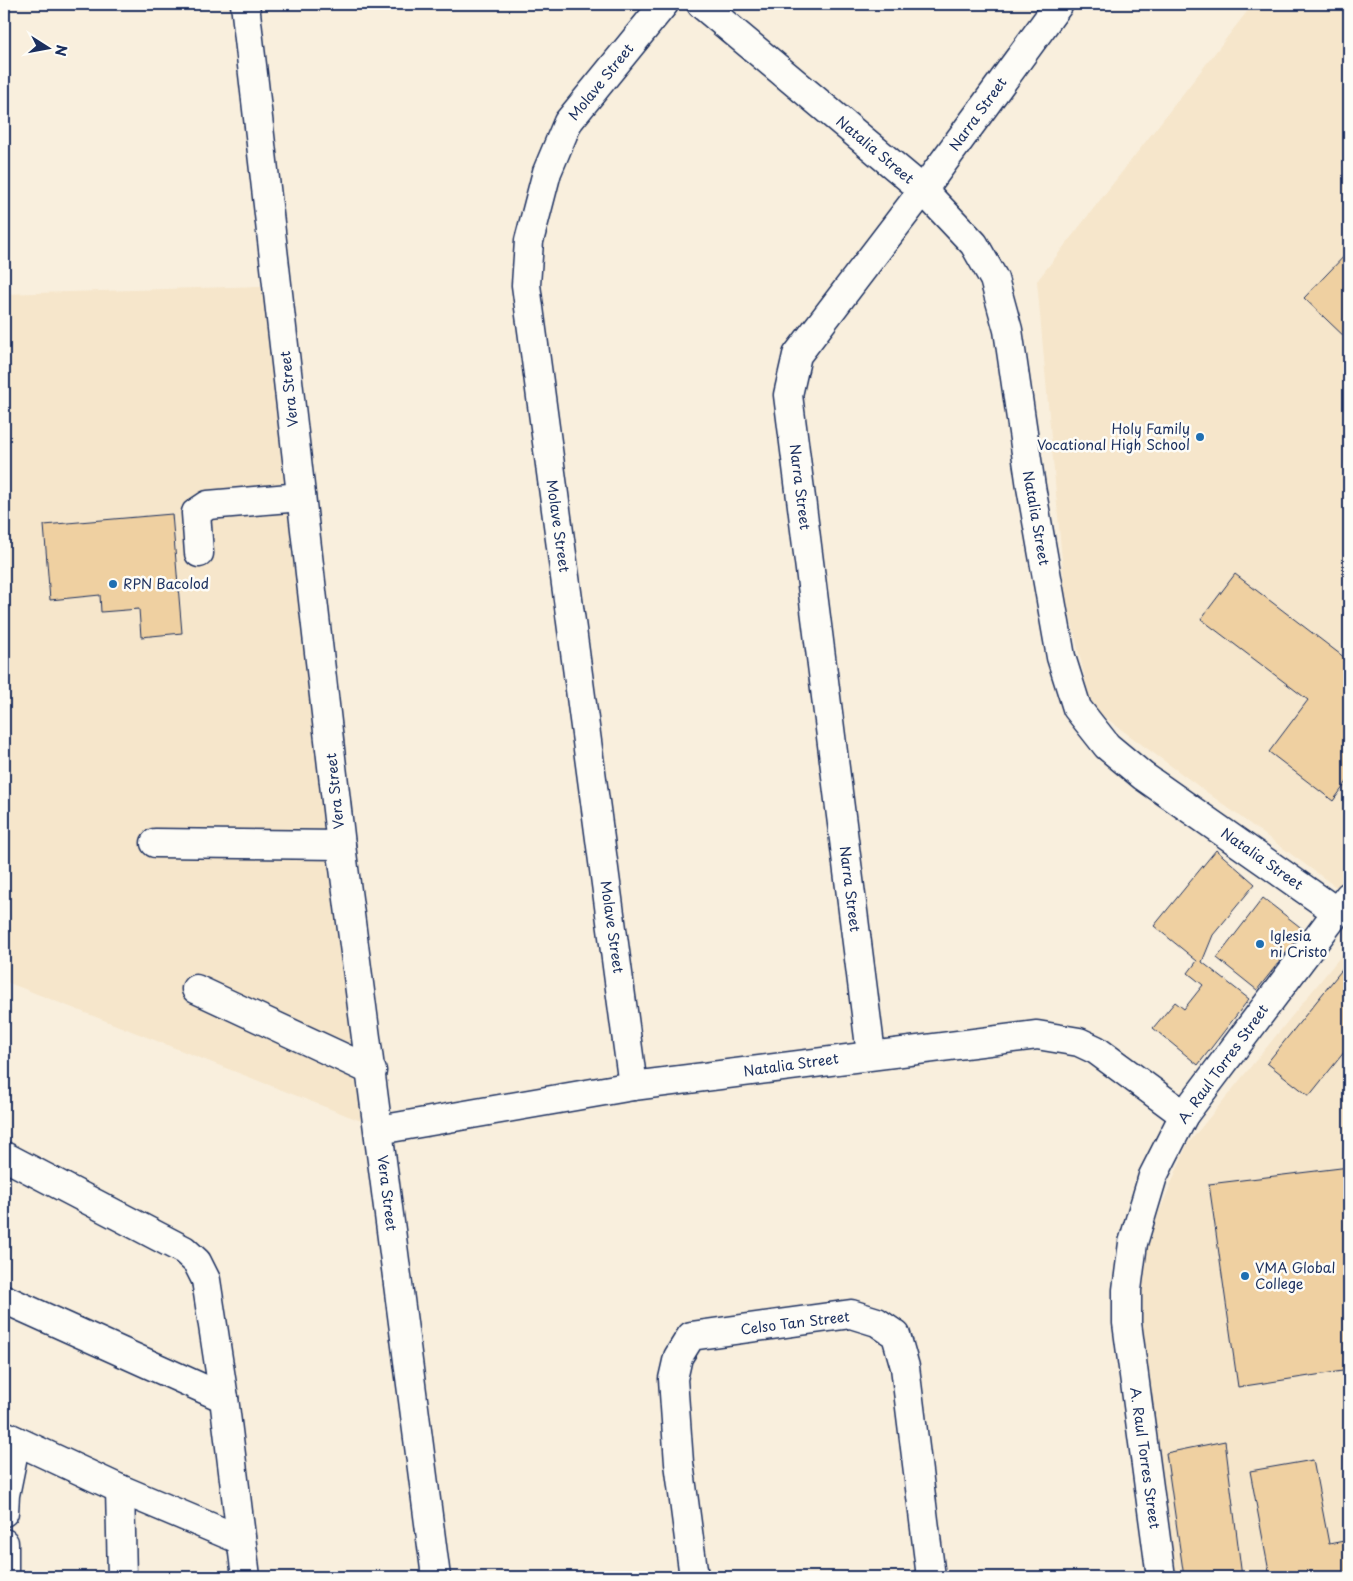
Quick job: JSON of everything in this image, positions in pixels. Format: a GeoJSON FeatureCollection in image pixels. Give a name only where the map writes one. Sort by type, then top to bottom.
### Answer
{"type":"FeatureCollection","features":[{"type":"Feature","properties":{"kind":"street","name":"Vera Street"},"geometry":{"type":"LineString","coordinates":[[245,4],[341,846],[372,1071],[436,1577]]}},
{"type":"Feature","properties":{"kind":"street","name":"Molave Street"},"geometry":{"type":"LineString","coordinates":[[633,1086],[526,286],[529,241],[547,172],[568,122],[664,4]]}},
{"type":"Feature","properties":{"kind":"street","name":"Natalia Street"},"geometry":{"type":"LineString","coordinates":[[701,4],[923,190],[974,244],[994,279],[1008,330],[1031,487],[1061,657],[1077,708],[1107,746],[1142,776],[1343,904]]}},
{"type":"Feature","properties":{"kind":"street","name":"Narra Street"},"geometry":{"type":"LineString","coordinates":[[871,1054],[788,395],[797,355],[923,190],[1046,8]]}},
{"type":"Feature","properties":{"kind":"street"},"geometry":{"type":"LineString","coordinates":[[199,553],[196,513],[208,505],[301,496]]}},
{"type":"Feature","properties":{"kind":"street"},"geometry":{"type":"LineString","coordinates":[[155,843],[341,846]]}},
{"type":"Feature","properties":{"kind":"street","name":"A. Raul Torres Street"},"geometry":{"type":"LineString","coordinates":[[1162,1577],[1127,1323],[1126,1290],[1133,1243],[1153,1176],[1184,1115],[1343,904]]}},
{"type":"Feature","properties":{"kind":"street"},"geometry":{"type":"LineString","coordinates":[[196,988],[372,1071]]}},
{"type":"Feature","properties":{"kind":"street","name":"Natalia Street"},"geometry":{"type":"LineString","coordinates":[[379,1130],[633,1086],[871,1054],[1037,1035],[1079,1042],[1096,1050],[1184,1115]]}},
{"type":"Feature","properties":{"kind":"street"},"geometry":{"type":"LineString","coordinates":[[4,1156],[184,1250],[197,1262],[206,1280],[224,1398],[246,1577]]}},
{"type":"Feature","properties":{"kind":"street"},"geometry":{"type":"LineString","coordinates":[[4,1298],[224,1398]]}},
{"type":"Feature","properties":{"kind":"street","name":"Celso Tan Street"},"geometry":{"type":"LineString","coordinates":[[694,1577],[678,1463],[673,1379],[678,1357],[691,1336],[851,1314],[878,1322],[896,1335],[905,1367],[930,1577]]}},
{"type":"Feature","properties":{"kind":"street"},"geometry":{"type":"LineString","coordinates":[[4,1512],[10,1438],[120,1489],[241,1540]]}},
{"type":"Feature","properties":{"kind":"street"},"geometry":{"type":"LineString","coordinates":[[120,1489],[122,1577]]}},
{"type":"Feature","properties":{"kind":"street"},"geometry":{"type":"LineString","coordinates":[[4,1543],[4,1577]]}},
{"type":"Feature","properties":{"kind":"shaded area","name":"Holy Family Vocational High School"},"geometry":{"type":"Polygon","coordinates":[[[1253,4],[1349,4],[1349,878],[1340,890],[1092,708],[1065,594],[1037,281],[1253,4]]]}},
{"type":"Feature","properties":{"kind":"shaded area"},"geometry":{"type":"Polygon","coordinates":[[[266,286],[361,1121],[4,981],[4,294],[266,286]]]}},
{"type":"Feature","properties":{"kind":"shaded area","name":"VMA Global College"},"geometry":{"type":"Polygon","coordinates":[[[1349,946],[1349,1577],[1174,1577],[1139,1303],[1144,1249],[1187,1145],[1349,946]]]}},
{"type":"Feature","properties":{"kind":"building"},"geometry":{"type":"Polygon","coordinates":[[[1349,251],[1349,341],[1304,298],[1349,251]]]}},
{"type":"Feature","properties":{"kind":"building","name":"RPN Bacolod"},"geometry":{"type":"Polygon","coordinates":[[[172,514],[182,633],[141,637],[139,609],[101,612],[100,595],[50,600],[44,525],[172,514]]]}},
{"type":"Feature","properties":{"kind":"building"},"geometry":{"type":"Polygon","coordinates":[[[1235,574],[1349,661],[1349,779],[1333,801],[1269,752],[1308,700],[1201,619],[1235,574]]]}},
{"type":"Feature","properties":{"kind":"building"},"geometry":{"type":"Polygon","coordinates":[[[1216,850],[1255,884],[1213,935],[1202,962],[1249,999],[1198,1065],[1153,1028],[1175,1002],[1184,1009],[1203,985],[1188,973],[1197,961],[1154,926],[1216,850]]]}},
{"type":"Feature","properties":{"kind":"building","name":"Iglesia ni Cristo"},"geometry":{"type":"Polygon","coordinates":[[[1263,898],[1304,930],[1257,990],[1217,958],[1263,898]]]}},
{"type":"Feature","properties":{"kind":"building"},"geometry":{"type":"Polygon","coordinates":[[[1349,961],[1349,1046],[1309,1096],[1267,1063],[1349,961]]]}},
{"type":"Feature","properties":{"kind":"building"},"geometry":{"type":"Polygon","coordinates":[[[1349,1167],[1349,1370],[1238,1387],[1209,1184],[1349,1167]]]}},
{"type":"Feature","properties":{"kind":"building"},"geometry":{"type":"Polygon","coordinates":[[[1225,1441],[1242,1577],[1184,1577],[1166,1453],[1225,1441]]]}},
{"type":"Feature","properties":{"kind":"building"},"geometry":{"type":"Polygon","coordinates":[[[1313,1460],[1329,1544],[1349,1540],[1349,1577],[1270,1577],[1250,1471],[1313,1460]]]}},
{"type":"Feature","properties":{"kind":"place","name":"Holy Family Vocational High School"},"geometry":{"type":"Point","coordinates":[1200,437]}},
{"type":"Feature","properties":{"kind":"place","name":"RPN Bacolod"},"geometry":{"type":"Point","coordinates":[113,584]}},
{"type":"Feature","properties":{"kind":"place","name":"Iglesia ni Cristo"},"geometry":{"type":"Point","coordinates":[1260,944]}},
{"type":"Feature","properties":{"kind":"place","name":"VMA Global College"},"geometry":{"type":"Point","coordinates":[1245,1276]}}]}
